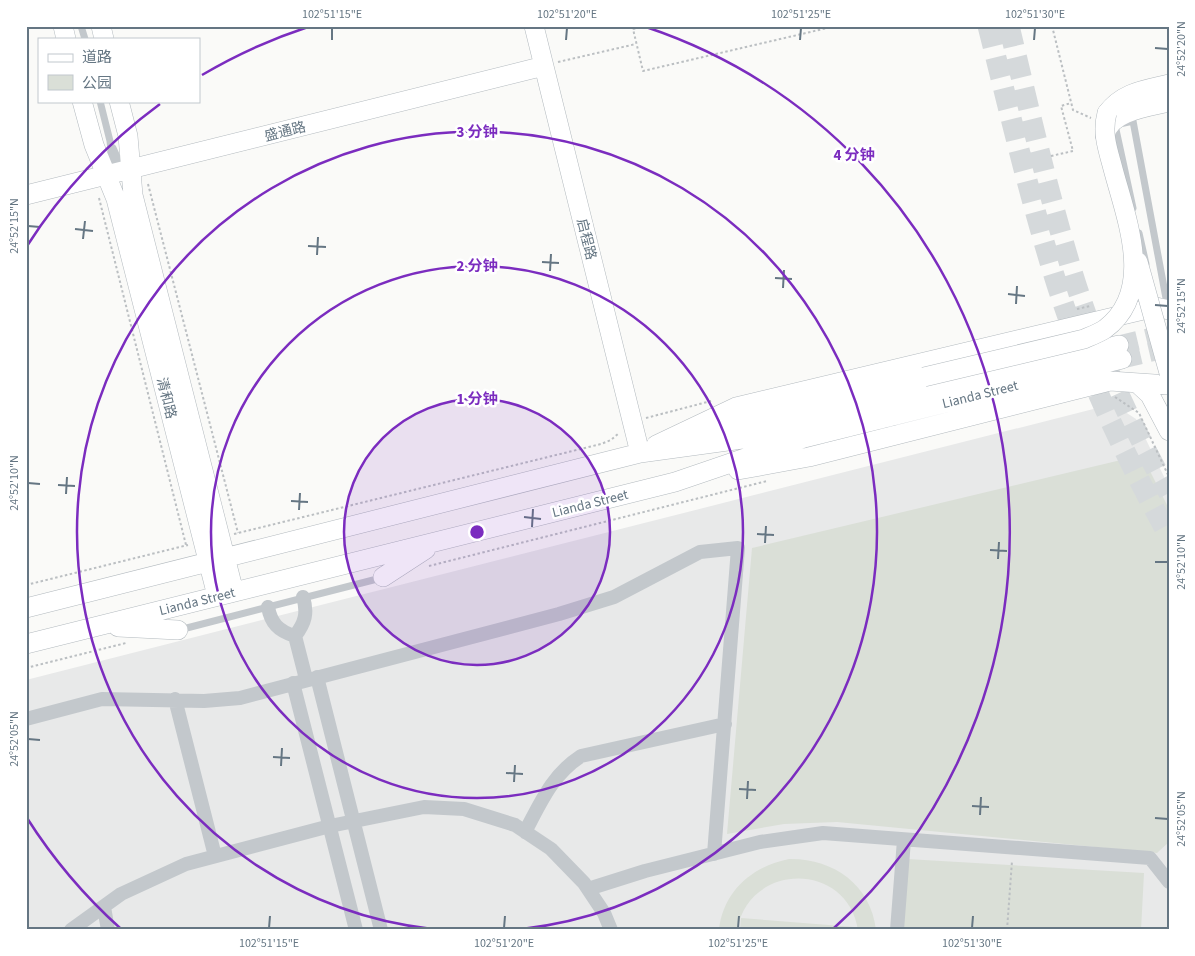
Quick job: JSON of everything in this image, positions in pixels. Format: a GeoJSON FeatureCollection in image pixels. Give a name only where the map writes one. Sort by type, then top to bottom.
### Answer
{"type":"FeatureCollection","features":[{"type":"Feature","properties":{"kind":"main road","name":"启程路"},"geometry":{"type":"LineString","coordinates":[[534,26],[640,452]]}},
{"type":"Feature","properties":{"kind":"main road","name":"盛通路"},"geometry":{"type":"LineString","coordinates":[[26,195],[544,66]]}},
{"type":"Feature","properties":{"kind":"main road"},"geometry":{"type":"LineString","coordinates":[[1169,84],[1130,93],[1116,102],[1107,113],[1104,129],[1133,246],[1169,373]]}},
{"type":"Feature","properties":{"kind":"main road","name":"清和路"},"geometry":{"type":"LineString","coordinates":[[82,102],[94,145],[118,172],[203,541],[217,561],[226,594]]}},
{"type":"Feature","properties":{"kind":"main road","name":"清和路"},"geometry":{"type":"LineString","coordinates":[[119,102],[128,136],[118,172],[125,197]]}},
{"type":"Feature","properties":{"kind":"main road"},"geometry":{"type":"LineString","coordinates":[[1104,129],[1113,120],[1140,109],[1169,102]]}},
{"type":"Feature","properties":{"kind":"main road"},"geometry":{"type":"LineString","coordinates":[[640,452],[739,422],[1084,339],[1104,330],[1121,314],[1130,295],[1135,269],[1133,246]]}},
{"type":"Feature","properties":{"kind":"main road"},"geometry":{"type":"LineString","coordinates":[[640,452],[736,407],[1141,310],[1156,307],[1168,310]]}},
{"type":"Feature","properties":{"kind":"main road","name":"Lianda Street"},"geometry":{"type":"LineString","coordinates":[[26,608],[640,452],[742,439],[1120,352],[804,438],[675,482],[26,644]]}},
{"type":"Feature","properties":{"kind":"main road"},"geometry":{"type":"LineString","coordinates":[[675,482],[809,457],[1110,381],[1169,385]]}},
{"type":"Feature","properties":{"kind":"main road"},"geometry":{"type":"LineString","coordinates":[[1138,384],[1150,395],[1169,431]]}},
{"type":"Feature","properties":{"kind":"main road"},"geometry":{"type":"LineString","coordinates":[[383,577],[439,540]]}},
{"type":"Feature","properties":{"kind":"main road"},"geometry":{"type":"LineString","coordinates":[[96,626],[178,630]]}},
{"type":"Feature","properties":{"kind":"street"},"geometry":{"type":"LineString","coordinates":[[26,719],[102,699],[204,701],[240,698],[559,614],[614,597],[700,552],[738,548],[714,854]]}},
{"type":"Feature","properties":{"kind":"street"},"geometry":{"type":"LineString","coordinates":[[303,598],[306,618],[295,636],[306,680],[330,826],[356,930]]}},
{"type":"Feature","properties":{"kind":"street"},"geometry":{"type":"LineString","coordinates":[[268,607],[270,617],[276,626],[284,633],[295,636]]}},
{"type":"Feature","properties":{"kind":"street"},"geometry":{"type":"LineString","coordinates":[[306,680],[354,821],[381,930]]}},
{"type":"Feature","properties":{"kind":"street"},"geometry":{"type":"LineString","coordinates":[[175,699],[215,856]]}},
{"type":"Feature","properties":{"kind":"street"},"geometry":{"type":"LineString","coordinates":[[525,832],[546,792],[565,767],[581,756],[725,724]]}},
{"type":"Feature","properties":{"kind":"street"},"geometry":{"type":"LineString","coordinates":[[71,930],[121,894],[186,864],[330,826],[424,807],[464,809],[515,825],[551,849],[588,889],[604,913],[611,930]]}},
{"type":"Feature","properties":{"kind":"street"},"geometry":{"type":"LineString","coordinates":[[588,889],[760,842],[824,833],[1150,858],[1169,882]]}},
{"type":"Feature","properties":{"kind":"street"},"geometry":{"type":"LineString","coordinates":[[897,930],[904,840]]}},
{"type":"Feature","properties":{"kind":"street"},"geometry":{"type":"LineString","coordinates":[[104,907],[108,930]]}},
{"type":"Feature","properties":{"kind":"lane","name":"清和路"},"geometry":{"type":"LineString","coordinates":[[100,102],[118,172]]}},
{"type":"Feature","properties":{"kind":"lane"},"geometry":{"type":"LineString","coordinates":[[1141,310],[1150,292],[1149,278],[1114,125],[1133,121],[1168,310]]}},
{"type":"Feature","properties":{"kind":"lane"},"geometry":{"type":"LineString","coordinates":[[178,630],[383,577]]}},
{"type":"Feature","properties":{"kind":"path"},"geometry":{"type":"LineString","coordinates":[[645,26],[633,29],[643,71],[836,26]]}},
{"type":"Feature","properties":{"kind":"path"},"geometry":{"type":"LineString","coordinates":[[1052,26],[1073,110],[1104,129]]}},
{"type":"Feature","properties":{"kind":"path"},"geometry":{"type":"LineString","coordinates":[[544,66],[636,44]]}},
{"type":"Feature","properties":{"kind":"path"},"geometry":{"type":"LineString","coordinates":[[1051,156],[1073,151],[1061,106],[1072,103]]}},
{"type":"Feature","properties":{"kind":"path"},"geometry":{"type":"LineString","coordinates":[[203,541],[100,204],[118,172],[150,191],[238,533]]}},
{"type":"Feature","properties":{"kind":"path"},"geometry":{"type":"LineString","coordinates":[[1070,311],[1089,306],[1098,308]]}},
{"type":"Feature","properties":{"kind":"path"},"geometry":{"type":"LineString","coordinates":[[1112,394],[1139,413],[1169,477]]}},
{"type":"Feature","properties":{"kind":"path"},"geometry":{"type":"LineString","coordinates":[[26,585],[601,444],[611,440],[619,433],[620,425],[713,401]]}},
{"type":"Feature","properties":{"kind":"path"},"geometry":{"type":"LineString","coordinates":[[422,568],[767,481]]}},
{"type":"Feature","properties":{"kind":"path"},"geometry":{"type":"LineString","coordinates":[[26,668],[131,642]]}},
{"type":"Feature","properties":{"kind":"path"},"geometry":{"type":"LineString","coordinates":[[1007,930],[1012,848]]}},
{"type":"Feature","properties":{"kind":"shaded area"},"geometry":{"type":"Polygon","coordinates":[[[1113,404],[1136,419],[1169,487],[1169,930],[26,930],[26,680],[1113,404]]]}},
{"type":"Feature","properties":{"kind":"green space"},"geometry":{"type":"Polygon","coordinates":[[[1142,455],[1169,509],[1169,842],[1157,853],[837,822],[784,824],[727,834],[752,548],[1142,455]]]}},
{"type":"Feature","properties":{"kind":"green space"},"geometry":{"type":"Polygon","coordinates":[[[789,859],[820,863],[847,877],[858,887],[866,899],[873,914],[876,930],[858,930],[850,907],[836,891],[818,882],[798,879],[778,882],[759,892],[745,908],[737,930],[719,930],[727,903],[733,892],[742,882],[763,868],[789,859]]]}},
{"type":"Feature","properties":{"kind":"green space"},"geometry":{"type":"Polygon","coordinates":[[[907,859],[1144,873],[1141,930],[903,930],[907,859]]]}},
{"type":"Feature","properties":{"kind":"green space"},"geometry":{"type":"Polygon","coordinates":[[[741,918],[854,927],[854,930],[740,930],[741,918]]]}},
{"type":"Feature","properties":{"kind":"tunnel"},"geometry":{"type":"LineString","coordinates":[[988,26],[1035,211],[1076,340],[1119,440],[1169,536]]}},
{"type":"Feature","properties":{"kind":"tunnel"},"geometry":{"type":"LineString","coordinates":[[1009,26],[1047,182],[1082,303],[1115,387],[1169,493]]}},
{"type":"Feature","properties":{"kind":"tunnel"},"geometry":{"type":"LineString","coordinates":[[1119,345],[1169,333]]}},
{"type":"Feature","properties":{"kind":"tunnel"},"geometry":{"type":"LineString","coordinates":[[1122,359],[1169,348]]}}]}
